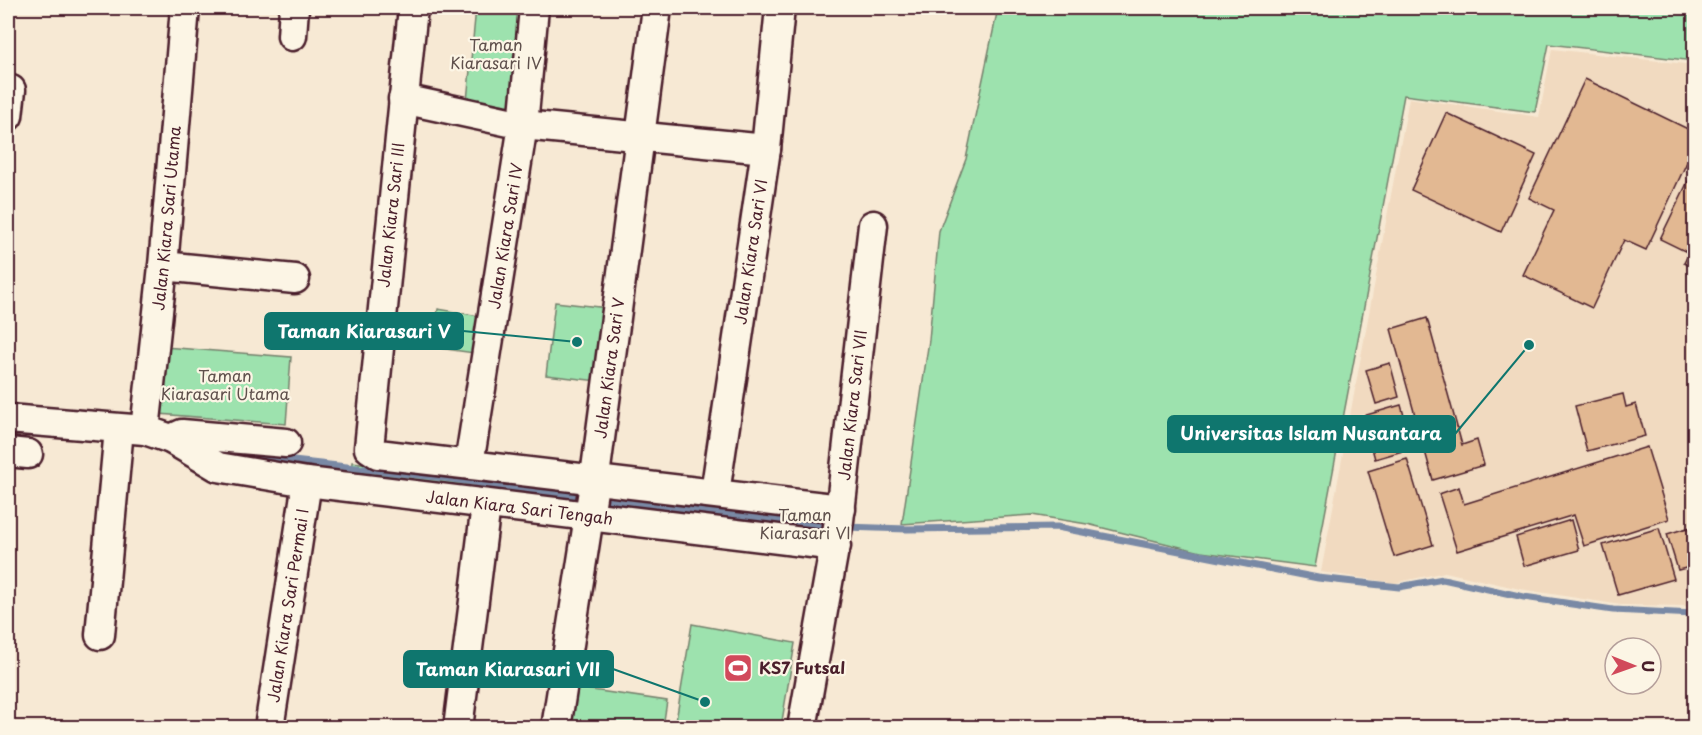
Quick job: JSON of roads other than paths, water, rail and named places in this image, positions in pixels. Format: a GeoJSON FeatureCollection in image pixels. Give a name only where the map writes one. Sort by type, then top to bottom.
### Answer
{"type":"FeatureCollection","features":[{"type":"Feature","properties":{"kind":"street","name":"Jalan Kiara Sari Utama"},"geometry":{"type":"LineString","coordinates":[[100,635],[165,441],[164,266],[185,8]]}},
{"type":"Feature","properties":{"kind":"street"},"geometry":{"type":"LineString","coordinates":[[292,36],[294,8]]}},
{"type":"Feature","properties":{"kind":"street","name":"Jalan Kiara Sari III"},"geometry":{"type":"LineString","coordinates":[[378,454],[369,448],[368,442],[413,8]]}},
{"type":"Feature","properties":{"kind":"street","name":"Jalan Kiara Sari IV"},"geometry":{"type":"LineString","coordinates":[[469,464],[523,125],[534,8]]}},
{"type":"Feature","properties":{"kind":"street","name":"Jalan Kiara Sari V"},"geometry":{"type":"LineString","coordinates":[[556,728],[591,498],[657,8]]}},
{"type":"Feature","properties":{"kind":"street","name":"Jalan Kiara Sari VI"},"geometry":{"type":"LineString","coordinates":[[715,493],[766,148],[780,8]]}},
{"type":"Feature","properties":{"kind":"street"},"geometry":{"type":"LineString","coordinates":[[403,99],[523,125],[766,148]]}},
{"type":"Feature","properties":{"kind":"street","name":"Jalan Kiara Sari VII"},"geometry":{"type":"LineString","coordinates":[[802,728],[838,527],[873,225]]}},
{"type":"Feature","properties":{"kind":"street"},"geometry":{"type":"LineString","coordinates":[[164,266],[295,279]]}},
{"type":"Feature","properties":{"kind":"street"},"geometry":{"type":"LineString","coordinates":[[8,419],[165,441],[182,434],[286,443]]}},
{"type":"Feature","properties":{"kind":"street","name":"Jalan Kiara Sari Tengah"},"geometry":{"type":"LineString","coordinates":[[165,441],[218,467],[306,482],[486,505],[715,493],[838,527]]}},
{"type":"Feature","properties":{"kind":"street","name":"Jalan Kiara Sari Tengah"},"geometry":{"type":"LineString","coordinates":[[378,454],[469,464],[591,498],[838,527]]}},
{"type":"Feature","properties":{"kind":"street","name":"Jalan Kiara Sari Permai I"},"geometry":{"type":"LineString","coordinates":[[269,728],[306,482]]}},
{"type":"Feature","properties":{"kind":"street"},"geometry":{"type":"LineString","coordinates":[[458,728],[486,505]]}},
{"type":"Feature","properties":{"kind":"waterway"},"geometry":{"type":"LineString","coordinates":[[215,449],[222,453],[445,478],[584,498]]}},
{"type":"Feature","properties":{"kind":"waterway"},"geometry":{"type":"LineString","coordinates":[[598,500],[831,526]]}},
{"type":"Feature","properties":{"kind":"waterway"},"geometry":{"type":"LineString","coordinates":[[845,527],[907,529],[1057,527],[1318,578],[1399,587],[1443,579],[1524,597],[1613,610],[1694,614]]}},
{"type":"Feature","properties":{"kind":"place","name":"Taman Kiarasari V"},"geometry":{"type":"Point","coordinates":[577,342]}},
{"type":"Feature","properties":{"kind":"place","name":"Universitas Islam Nusantara"},"geometry":{"type":"Point","coordinates":[1529,345]}},
{"type":"Feature","properties":{"kind":"place","name":"KS7 Futsal"},"geometry":{"type":"Point","coordinates":[738,668]}},
{"type":"Feature","properties":{"kind":"place","name":"Taman Kiarasari VII"},"geometry":{"type":"Point","coordinates":[705,702]}},
{"type":"Feature","properties":{"kind":"park label","name":"Taman Kiarasari IV"},"geometry":{"type":"Point","coordinates":[496,54]}},
{"type":"Feature","properties":{"kind":"park label","name":"Taman Kiarasari Utama"},"geometry":{"type":"Point","coordinates":[225,385]}},
{"type":"Feature","properties":{"kind":"park label","name":"Taman Kiarasari VI"},"geometry":{"type":"Point","coordinates":[805,524]}}]}
